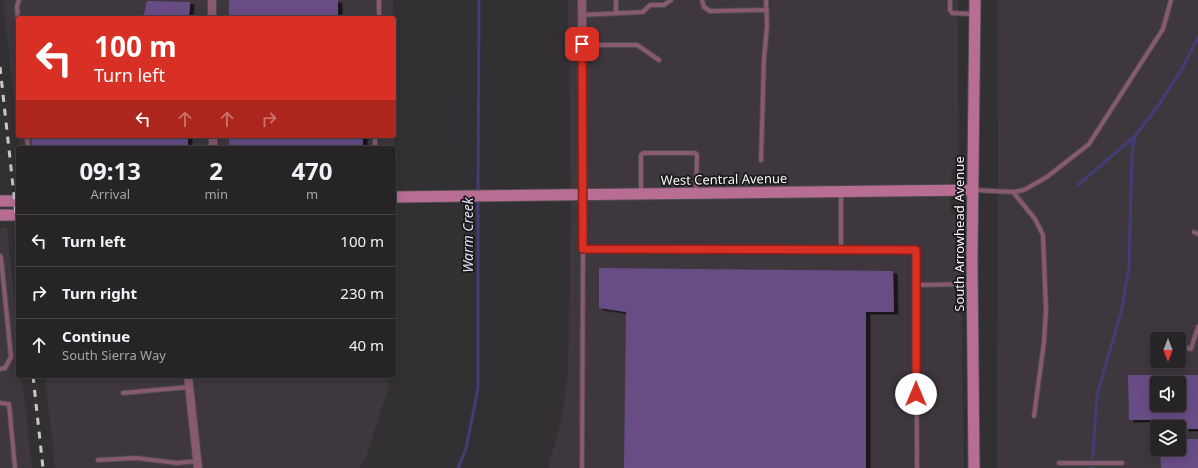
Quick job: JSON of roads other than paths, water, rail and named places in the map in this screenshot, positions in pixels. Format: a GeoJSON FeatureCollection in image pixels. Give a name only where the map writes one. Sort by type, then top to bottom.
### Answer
{"type":"FeatureCollection","features":[{"type":"Feature","properties":{"kind":"street"},"geometry":{"type":"LineString","coordinates":[[212,0],[212,16]]}},
{"type":"Feature","properties":{"kind":"street"},"geometry":{"type":"LineString","coordinates":[[582,0],[583,194]]}},
{"type":"Feature","properties":{"kind":"street","name":"South Arrowhead Avenue"},"geometry":{"type":"LineString","coordinates":[[974,468],[973,190],[975,0]]}},
{"type":"Feature","properties":{"kind":"street","name":"West Central Avenue"},"geometry":{"type":"LineString","coordinates":[[396,197],[973,190]]}},
{"type":"Feature","properties":{"kind":"street"},"geometry":{"type":"LineString","coordinates":[[0,201],[16,201]]}},
{"type":"Feature","properties":{"kind":"street"},"geometry":{"type":"LineString","coordinates":[[0,215],[16,215]]}},
{"type":"Feature","properties":{"kind":"street"},"geometry":{"type":"LineString","coordinates":[[188,378],[197,465]]}},
{"type":"Feature","properties":{"kind":"lane"},"geometry":{"type":"LineString","coordinates":[[18,16],[17,6],[19,0]]}},
{"type":"Feature","properties":{"kind":"lane"},"geometry":{"type":"LineString","coordinates":[[379,0],[379,16]]}},
{"type":"Feature","properties":{"kind":"lane"},"geometry":{"type":"LineString","coordinates":[[616,0],[616,13]]}},
{"type":"Feature","properties":{"kind":"lane"},"geometry":{"type":"LineString","coordinates":[[582,15],[643,12],[650,5],[664,5],[671,0]]}},
{"type":"Feature","properties":{"kind":"lane"},"geometry":{"type":"LineString","coordinates":[[702,0],[704,7],[710,11],[766,10]]}},
{"type":"Feature","properties":{"kind":"lane"},"geometry":{"type":"LineString","coordinates":[[761,160],[764,59],[767,26],[766,0]]}},
{"type":"Feature","properties":{"kind":"lane"},"geometry":{"type":"LineString","coordinates":[[950,0],[950,10],[952,13],[975,14]]}},
{"type":"Feature","properties":{"kind":"lane"},"geometry":{"type":"LineString","coordinates":[[973,190],[1013,192],[1024,190],[1047,177],[1089,144],[1163,29],[1171,0]]}},
{"type":"Feature","properties":{"kind":"lane"},"geometry":{"type":"LineString","coordinates":[[582,44],[637,45],[659,60]]}},
{"type":"Feature","properties":{"kind":"lane"},"geometry":{"type":"LineString","coordinates":[[642,193],[641,155],[643,153],[695,153],[697,155],[696,193]]}},
{"type":"Feature","properties":{"kind":"lane"},"geometry":{"type":"LineString","coordinates":[[841,191],[841,250]]}},
{"type":"Feature","properties":{"kind":"lane"},"geometry":{"type":"LineString","coordinates":[[1013,192],[1035,218],[1044,235],[1046,316],[1034,416]]}},
{"type":"Feature","properties":{"kind":"lane"},"geometry":{"type":"LineString","coordinates":[[582,468],[583,194]]}},
{"type":"Feature","properties":{"kind":"lane"},"geometry":{"type":"LineString","coordinates":[[583,249],[916,250],[917,468]]}},
{"type":"Feature","properties":{"kind":"lane"},"geometry":{"type":"LineString","coordinates":[[0,256],[11,357],[5,368],[0,369]]}},
{"type":"Feature","properties":{"kind":"lane"},"geometry":{"type":"LineString","coordinates":[[916,285],[973,284]]}},
{"type":"Feature","properties":{"kind":"lane"},"geometry":{"type":"LineString","coordinates":[[1186,348],[1191,350],[1198,327]]}},
{"type":"Feature","properties":{"kind":"lane"},"geometry":{"type":"LineString","coordinates":[[123,393],[189,387]]}},
{"type":"Feature","properties":{"kind":"lane"},"geometry":{"type":"LineString","coordinates":[[0,403],[9,404],[15,468]]}},
{"type":"Feature","properties":{"kind":"lane"},"geometry":{"type":"LineString","coordinates":[[98,460],[136,458],[177,464],[197,465]]}},
{"type":"Feature","properties":{"kind":"lane"},"geometry":{"type":"LineString","coordinates":[[1058,462],[1122,463]]}},
{"type":"Feature","properties":{"kind":"waterway","name":"Warm Creek"},"geometry":{"type":"LineString","coordinates":[[478,193],[479,0]]}},
{"type":"Feature","properties":{"kind":"waterway"},"geometry":{"type":"LineString","coordinates":[[1092,468],[1097,395],[1122,309],[1129,267],[1132,153],[1135,136],[1158,106],[1182,69],[1198,37]]}},
{"type":"Feature","properties":{"kind":"waterway"},"geometry":{"type":"LineString","coordinates":[[1078,185],[1135,136]]}},
{"type":"Feature","properties":{"kind":"waterway","name":"Warm Creek"},"geometry":{"type":"LineString","coordinates":[[458,468],[466,449],[478,388],[478,198]]}},
{"type":"Feature","properties":{"kind":"railway"},"geometry":{"type":"LineString","coordinates":[[0,67],[16,214]]}},
{"type":"Feature","properties":{"kind":"railway"},"geometry":{"type":"LineString","coordinates":[[33,378],[43,468]]}}]}
